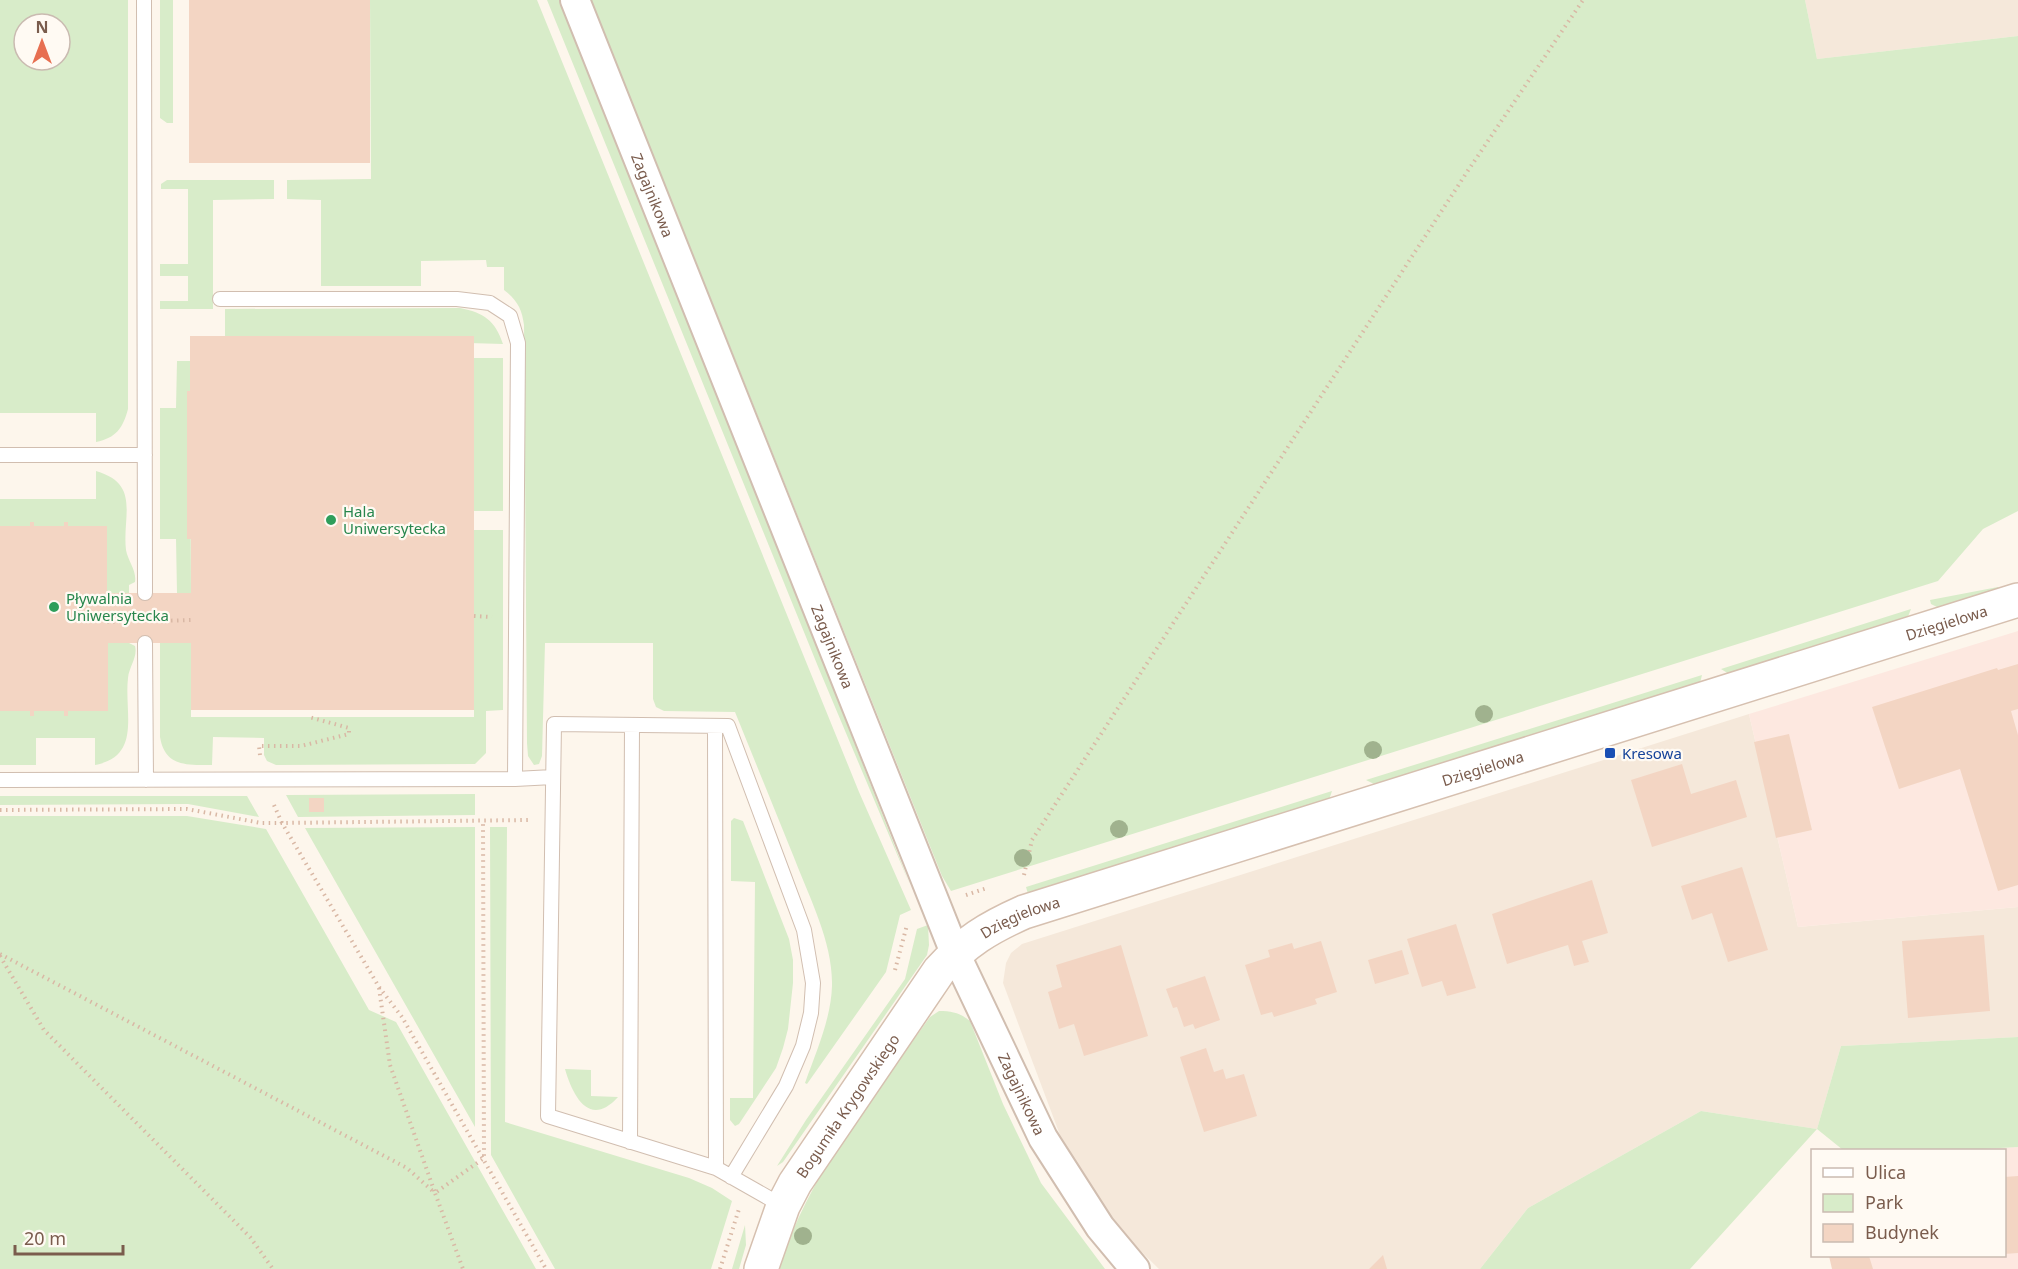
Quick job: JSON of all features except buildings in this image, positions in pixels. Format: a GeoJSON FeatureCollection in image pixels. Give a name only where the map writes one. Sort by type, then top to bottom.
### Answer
{"type":"FeatureCollection","features":[{"type":"Feature","properties":{"kind":"street","name":"Zagajnikowa"},"geometry":{"type":"LineString","coordinates":[[575,0],[956,953],[1043,1138],[1100,1227],[1135,1269]]}},
{"type":"Feature","properties":{"kind":"street","name":"Dzięgielowa"},"geometry":{"type":"LineString","coordinates":[[956,953],[988,929],[1024,912],[2018,600]]}},
{"type":"Feature","properties":{"kind":"street","name":"Bogumiła Krygowskiego"},"geometry":{"type":"LineString","coordinates":[[761,1269],[783,1206],[795,1183],[924,992],[956,953]]}},
{"type":"Feature","properties":{"kind":"lane"},"geometry":{"type":"LineString","coordinates":[[144,0],[145,593]]}},
{"type":"Feature","properties":{"kind":"lane"},"geometry":{"type":"LineString","coordinates":[[220,299],[457,300],[490,303],[510,316],[518,343],[514,779]]}},
{"type":"Feature","properties":{"kind":"lane"},"geometry":{"type":"LineString","coordinates":[[0,455],[145,455]]}},
{"type":"Feature","properties":{"kind":"lane"},"geometry":{"type":"LineString","coordinates":[[145,642],[146,780]]}},
{"type":"Feature","properties":{"kind":"lane"},"geometry":{"type":"LineString","coordinates":[[731,1177],[786,1086],[803,1046],[811,1013],[813,982],[804,930],[728,726],[554,724],[548,1116],[716,1168],[731,1177],[783,1206]]}},
{"type":"Feature","properties":{"kind":"lane"},"geometry":{"type":"LineString","coordinates":[[630,1142],[632,725]]}},
{"type":"Feature","properties":{"kind":"lane"},"geometry":{"type":"LineString","coordinates":[[715,727],[716,1168]]}},
{"type":"Feature","properties":{"kind":"lane"},"geometry":{"type":"LineString","coordinates":[[0,780],[553,777]]}},
{"type":"Feature","properties":{"kind":"path"},"geometry":{"type":"LineString","coordinates":[[1024,876],[1032,840],[1467,172],[1583,0]]}},
{"type":"Feature","properties":{"kind":"path"},"geometry":{"type":"LineString","coordinates":[[158,621],[191,620]]}},
{"type":"Feature","properties":{"kind":"path"},"geometry":{"type":"LineString","coordinates":[[107,622],[133,621]]}},
{"type":"Feature","properties":{"kind":"path"},"geometry":{"type":"LineString","coordinates":[[261,780],[259,746],[301,746],[349,734],[349,728],[309,717]]}},
{"type":"Feature","properties":{"kind":"path"},"geometry":{"type":"LineString","coordinates":[[0,810],[187,809],[261,823],[553,819]]}},
{"type":"Feature","properties":{"kind":"path"},"geometry":{"type":"LineString","coordinates":[[277,812],[379,987],[402,1017],[546,1269]]}},
{"type":"Feature","properties":{"kind":"path"},"geometry":{"type":"LineString","coordinates":[[483,821],[484,1158]]}},
{"type":"Feature","properties":{"kind":"path"},"geometry":{"type":"LineString","coordinates":[[0,955],[406,1168],[435,1193]]}},
{"type":"Feature","properties":{"kind":"path"},"geometry":{"type":"LineString","coordinates":[[0,955],[44,1030],[250,1237],[273,1269]]}},
{"type":"Feature","properties":{"kind":"path"},"geometry":{"type":"LineString","coordinates":[[379,987],[390,1065],[463,1269]]}},
{"type":"Feature","properties":{"kind":"path"},"geometry":{"type":"LineString","coordinates":[[435,1193],[484,1158]]}},
{"type":"Feature","properties":{"kind":"shaded area"},"geometry":{"type":"Polygon","coordinates":[[[1805,0],[2018,0],[2018,36],[1817,59],[1805,0]]]}},
{"type":"Feature","properties":{"kind":"shaded area"},"geometry":{"type":"Polygon","coordinates":[[[2018,631],[2018,907],[1798,927],[1749,714],[2018,631]]]}},
{"type":"Feature","properties":{"kind":"shaded area"},"geometry":{"type":"Polygon","coordinates":[[[1749,714],[1798,927],[2018,907],[2018,1037],[1841,1046],[1817,1129],[1701,1111],[1528,1208],[1480,1269],[1159,1269],[1115,1226],[1060,1135],[1003,983],[1006,963],[1011,953],[1022,944],[1749,714]]]}},
{"type":"Feature","properties":{"kind":"shaded area"},"geometry":{"type":"Polygon","coordinates":[[[2018,1147],[2018,1269],[1869,1269],[1867,1257],[2006,1257],[2006,1149],[1982,1149],[2018,1147]]]}},
{"type":"Feature","properties":{"kind":"green space"},"geometry":{"type":"Polygon","coordinates":[[[0,0],[128,0],[128,409],[118,431],[109,438],[96,442],[96,413],[0,413],[0,0]]]}},
{"type":"Feature","properties":{"kind":"green space"},"geometry":{"type":"Polygon","coordinates":[[[160,0],[173,0],[173,123],[167,123],[160,118],[160,0]]]}},
{"type":"Feature","properties":{"kind":"green space"},"geometry":{"type":"Polygon","coordinates":[[[370,0],[537,0],[859,792],[911,910],[900,915],[886,972],[807,1084],[805,1083],[829,1011],[832,986],[829,954],[814,906],[735,712],[664,711],[656,707],[653,699],[653,643],[545,643],[542,756],[539,764],[534,765],[528,756],[524,325],[518,305],[504,290],[504,267],[487,267],[486,260],[421,261],[421,286],[321,286],[321,200],[287,199],[287,180],[371,179],[370,0]]]}},
{"type":"Feature","properties":{"kind":"green space"},"geometry":{"type":"Polygon","coordinates":[[[547,0],[560,0],[644,205],[910,885],[819,669],[547,0]]]}},
{"type":"Feature","properties":{"kind":"green space"},"geometry":{"type":"Polygon","coordinates":[[[591,0],[1805,0],[1817,59],[2018,36],[2018,511],[1983,529],[1938,581],[951,891],[942,876],[591,0]]]}},
{"type":"Feature","properties":{"kind":"green space"},"geometry":{"type":"Polygon","coordinates":[[[167,180],[274,180],[274,199],[213,200],[213,309],[160,309],[160,301],[188,301],[188,276],[160,276],[160,264],[188,264],[188,189],[161,189],[161,184],[167,180]]]}},
{"type":"Feature","properties":{"kind":"green space"},"geometry":{"type":"Polygon","coordinates":[[[460,308],[476,312],[488,319],[503,344],[225,336],[225,309],[460,308]]]}},
{"type":"Feature","properties":{"kind":"green space"},"geometry":{"type":"Polygon","coordinates":[[[474,358],[503,358],[503,511],[474,511],[474,358]]]}},
{"type":"Feature","properties":{"kind":"green space"},"geometry":{"type":"Polygon","coordinates":[[[177,361],[190,361],[191,593],[177,593],[176,539],[160,539],[160,408],[176,408],[177,361]]]}},
{"type":"Feature","properties":{"kind":"green space"},"geometry":{"type":"Polygon","coordinates":[[[96,471],[119,484],[124,493],[127,513],[126,550],[135,578],[135,582],[129,585],[129,593],[107,593],[107,526],[68,526],[68,522],[64,522],[64,526],[34,526],[34,522],[30,522],[30,526],[0,526],[0,499],[96,499],[96,471]]]}},
{"type":"Feature","properties":{"kind":"green space"},"geometry":{"type":"Polygon","coordinates":[[[474,530],[503,530],[503,710],[486,711],[486,753],[475,764],[276,765],[267,761],[264,755],[264,738],[213,737],[212,765],[186,764],[172,759],[167,754],[160,737],[160,643],[191,643],[191,717],[474,717],[474,530]]]}},
{"type":"Feature","properties":{"kind":"green space"},"geometry":{"type":"Polygon","coordinates":[[[1998,587],[2001,590],[1941,609],[1931,604],[1930,600],[1998,587]]]}},
{"type":"Feature","properties":{"kind":"green space"},"geometry":{"type":"Polygon","coordinates":[[[1911,609],[1907,619],[1729,674],[1721,669],[1911,609]]]}},
{"type":"Feature","properties":{"kind":"green space"},"geometry":{"type":"Polygon","coordinates":[[[108,643],[129,643],[135,646],[136,650],[128,678],[128,731],[119,753],[110,760],[95,765],[95,738],[36,738],[36,765],[0,765],[0,711],[30,711],[30,716],[34,716],[34,711],[64,711],[64,716],[68,716],[68,711],[108,643]]]}},
{"type":"Feature","properties":{"kind":"green space"},"geometry":{"type":"Polygon","coordinates":[[[1702,675],[1700,683],[1376,785],[1366,780],[1702,675]]]}},
{"type":"Feature","properties":{"kind":"green space"},"geometry":{"type":"Polygon","coordinates":[[[1332,791],[1329,800],[1028,894],[1026,887],[1332,791]]]}},
{"type":"Feature","properties":{"kind":"green space"},"geometry":{"type":"Polygon","coordinates":[[[475,794],[475,815],[298,817],[286,795],[475,794]]]}},
{"type":"Feature","properties":{"kind":"green space"},"geometry":{"type":"Polygon","coordinates":[[[0,796],[247,796],[259,817],[188,804],[0,805],[0,796]]]}},
{"type":"Feature","properties":{"kind":"green space"},"geometry":{"type":"Polygon","coordinates":[[[0,816],[187,816],[266,829],[369,1010],[396,1022],[536,1269],[0,1269],[0,816]]]}},
{"type":"Feature","properties":{"kind":"green space"},"geometry":{"type":"Polygon","coordinates":[[[734,818],[743,821],[789,939],[793,960],[788,1029],[783,1048],[776,1068],[739,1124],[735,1126],[730,1120],[730,1098],[753,1098],[755,882],[731,881],[731,821],[734,818]]]}},
{"type":"Feature","properties":{"kind":"green space"},"geometry":{"type":"Polygon","coordinates":[[[475,827],[475,1127],[305,828],[475,827]]]}},
{"type":"Feature","properties":{"kind":"green space"},"geometry":{"type":"Polygon","coordinates":[[[490,827],[507,827],[505,1122],[689,1178],[712,1188],[732,1201],[711,1269],[555,1269],[491,1155],[490,827]]]}},
{"type":"Feature","properties":{"kind":"green space"},"geometry":{"type":"Polygon","coordinates":[[[928,925],[927,955],[783,1162],[777,1166],[806,1120],[905,979],[917,929],[928,925]]]}},
{"type":"Feature","properties":{"kind":"green space"},"geometry":{"type":"Polygon","coordinates":[[[939,1011],[956,1013],[970,1021],[1003,1104],[1041,1183],[1105,1269],[779,1269],[807,1201],[844,1137],[930,1017],[939,1011]]]}},
{"type":"Feature","properties":{"kind":"green space"},"geometry":{"type":"Polygon","coordinates":[[[2018,1037],[2018,1147],[1842,1149],[1817,1129],[1841,1046],[2018,1037]]]}},
{"type":"Feature","properties":{"kind":"green space"},"geometry":{"type":"Polygon","coordinates":[[[565,1069],[591,1070],[591,1096],[618,1097],[599,1110],[591,1109],[578,1098],[565,1069]]]}},
{"type":"Feature","properties":{"kind":"green space"},"geometry":{"type":"Polygon","coordinates":[[[1701,1111],[1817,1129],[1690,1269],[1480,1269],[1528,1208],[1701,1111]]]}},
{"type":"Feature","properties":{"kind":"green space"},"geometry":{"type":"Polygon","coordinates":[[[745,1225],[746,1245],[739,1269],[732,1269],[745,1225]]]}},
{"type":"Feature","properties":{"kind":"place","name":"Hala Uniwersytecka"},"geometry":{"type":"Point","coordinates":[331,520]}},
{"type":"Feature","properties":{"kind":"place","name":"Pływalnia Uniwersytecka"},"geometry":{"type":"Point","coordinates":[54,607]}},
{"type":"Feature","properties":{"kind":"place","name":"Kresowa"},"geometry":{"type":"Point","coordinates":[1610,753]}}]}
